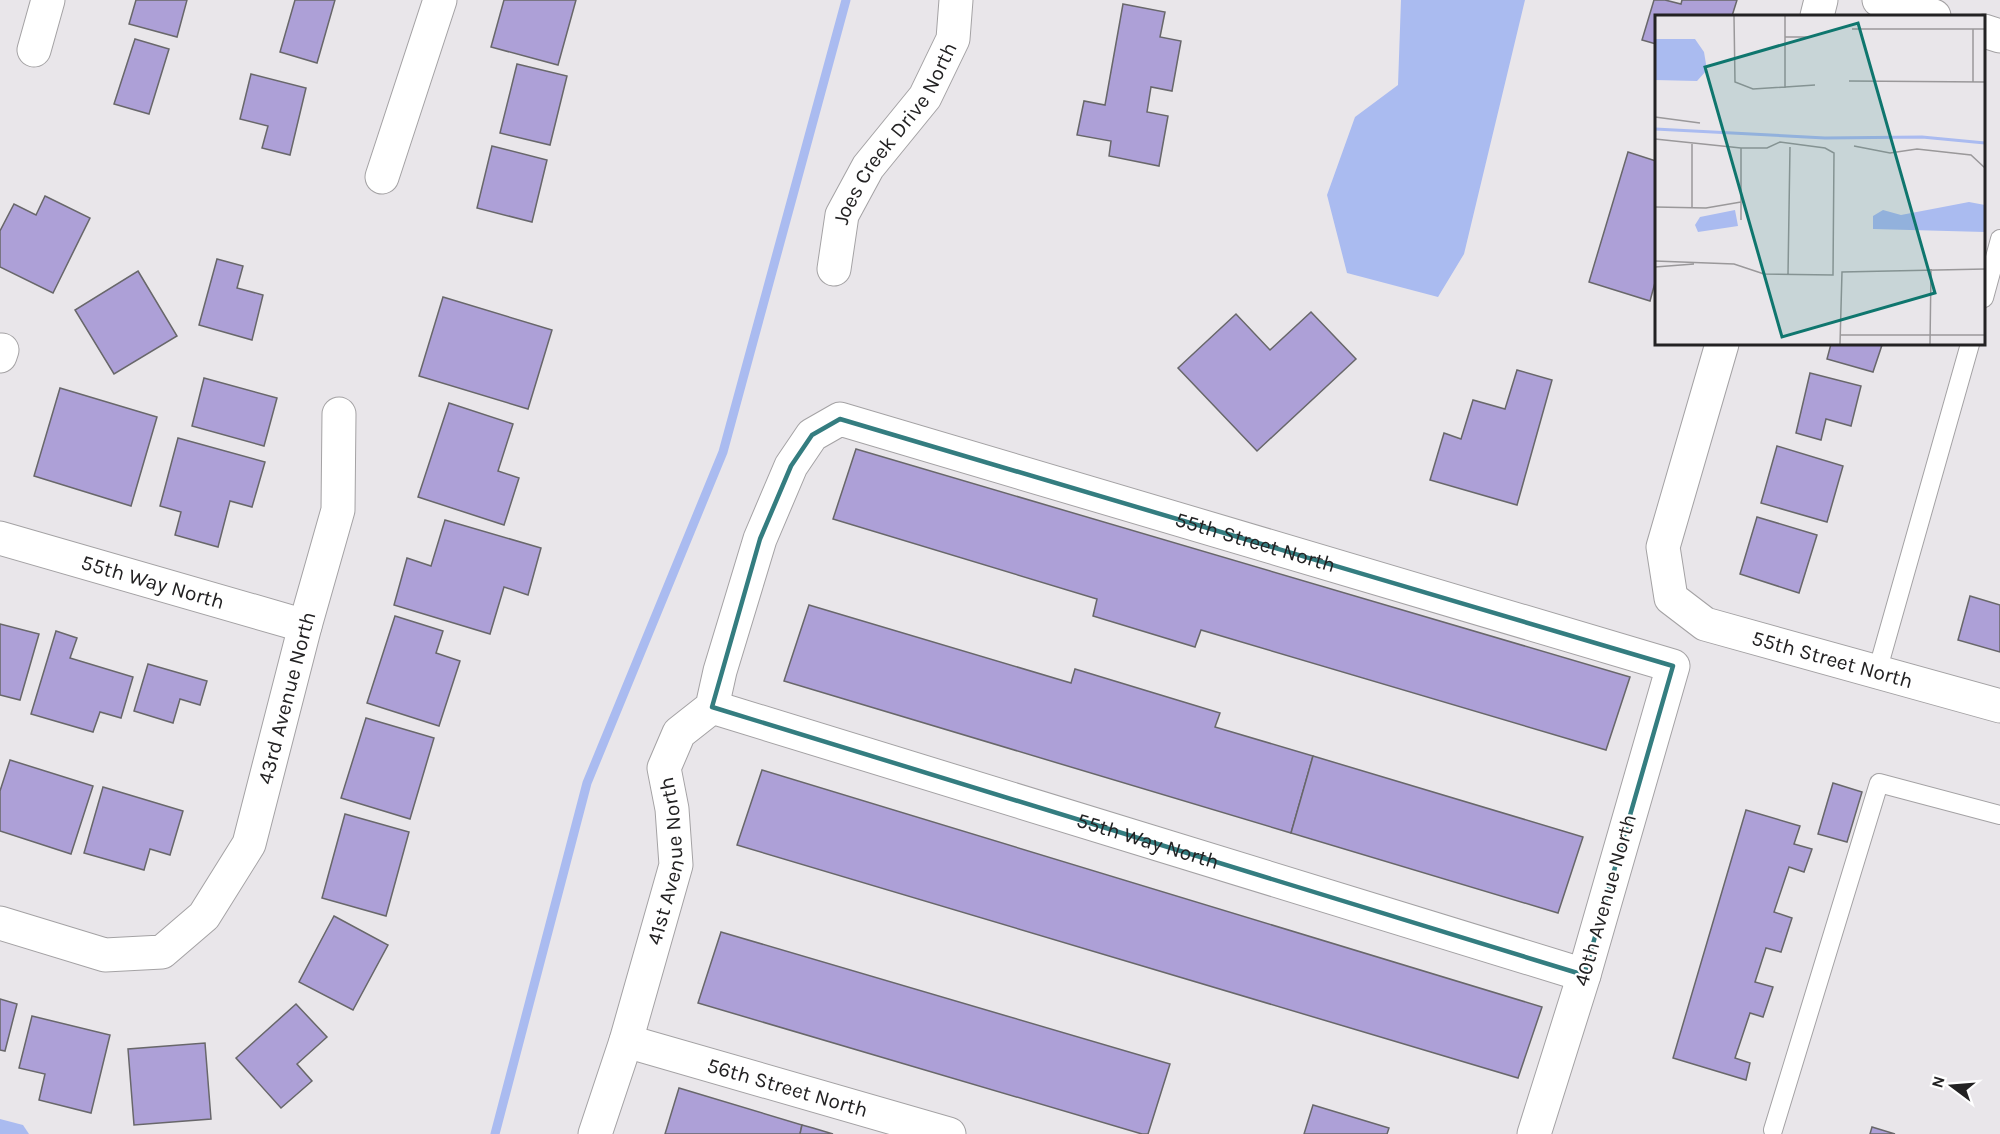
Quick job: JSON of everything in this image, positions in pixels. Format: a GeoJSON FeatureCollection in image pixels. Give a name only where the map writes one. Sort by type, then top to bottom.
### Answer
{"type":"FeatureCollection","features":[{"type":"Feature","properties":{"kind":"street"},"geometry":{"type":"LineString","coordinates":[[34,50],[48,0]]}},
{"type":"Feature","properties":{"kind":"street"},"geometry":{"type":"LineString","coordinates":[[382,177],[440,0]]}},
{"type":"Feature","properties":{"kind":"street","name":"Joes Creek Drive North"},"geometry":{"type":"LineString","coordinates":[[834,268],[842,215],[868,167],[925,98],[952,39],[956,0]]}},
{"type":"Feature","properties":{"kind":"street"},"geometry":{"type":"LineString","coordinates":[[1817,15],[1821,0]]}},
{"type":"Feature","properties":{"kind":"street"},"geometry":{"type":"LineString","coordinates":[[1879,0],[1931,15]]}},
{"type":"Feature","properties":{"kind":"street"},"geometry":{"type":"LineString","coordinates":[[1985,32],[2000,36]]}},
{"type":"Feature","properties":{"kind":"street","name":"55th Street North"},"geometry":{"type":"LineString","coordinates":[[1722,345],[1664,547],[1671,598],[1705,624],[2000,706]]}},
{"type":"Feature","properties":{"kind":"street","name":"43rd Avenue North"},"geometry":{"type":"LineString","coordinates":[[0,923],[105,955],[162,952],[204,916],[249,844],[305,626],[338,510],[339,414]]}},
{"type":"Feature","properties":{"kind":"street","name":"55th Street North"},"geometry":{"type":"LineString","coordinates":[[712,707],[720,671],[760,539],[791,466],[812,435],[840,419],[1673,666]]}},
{"type":"Feature","properties":{"kind":"street","name":"55th Way North"},"geometry":{"type":"LineString","coordinates":[[0,537],[305,626]]}},
{"type":"Feature","properties":{"kind":"street","name":"40th Avenue North"},"geometry":{"type":"LineString","coordinates":[[1534,1134],[1584,975],[1673,666]]}},
{"type":"Feature","properties":{"kind":"street","name":"55th Way North"},"geometry":{"type":"LineString","coordinates":[[712,707],[1584,975]]}},
{"type":"Feature","properties":{"kind":"street","name":"41st Avenue North"},"geometry":{"type":"LineString","coordinates":[[595,1134],[626,1041],[676,865],[672,809],[664,768],[679,733],[712,707]]}},
{"type":"Feature","properties":{"kind":"street","name":"56th Street North"},"geometry":{"type":"LineString","coordinates":[[626,1041],[949,1134]]}},
{"type":"Feature","properties":{"kind":"lane"},"geometry":{"type":"LineString","coordinates":[[1985,291],[2000,240]]}},
{"type":"Feature","properties":{"kind":"lane"},"geometry":{"type":"LineString","coordinates":[[1877,672],[1970,345]]}},
{"type":"Feature","properties":{"kind":"lane"},"geometry":{"type":"LineString","coordinates":[[1773,1130],[1879,783],[2000,815]]}},
{"type":"Feature","properties":{"kind":"highlighted area"},"geometry":{"type":"Polygon","coordinates":[[[840,419],[1673,666],[1584,975],[712,707],[760,539],[791,466],[812,435],[840,419]]]}},
{"type":"Feature","properties":{"kind":"water"},"geometry":{"type":"Polygon","coordinates":[[[1401,0],[1525,0],[1464,254],[1438,297],[1347,273],[1327,195],[1355,117],[1398,85],[1401,0]]]}},
{"type":"Feature","properties":{"kind":"water"},"geometry":{"type":"Polygon","coordinates":[[[0,1119],[23,1125],[29,1134],[0,1134],[0,1119]]]}},
{"type":"Feature","properties":{"kind":"building"},"geometry":{"type":"Polygon","coordinates":[[[136,0],[187,0],[177,37],[129,24],[136,0]]]}},
{"type":"Feature","properties":{"kind":"building"},"geometry":{"type":"Polygon","coordinates":[[[295,0],[335,0],[317,63],[280,52],[295,0]]]}},
{"type":"Feature","properties":{"kind":"building"},"geometry":{"type":"Polygon","coordinates":[[[504,0],[576,0],[558,65],[491,47],[504,0]]]}},
{"type":"Feature","properties":{"kind":"building"},"geometry":{"type":"Polygon","coordinates":[[[1654,0],[1681,4],[1682,0],[1737,0],[1732,15],[1655,15],[1655,44],[1642,40],[1654,0]]]}},
{"type":"Feature","properties":{"kind":"building"},"geometry":{"type":"Polygon","coordinates":[[[1123,4],[1165,12],[1160,37],[1181,41],[1172,91],[1151,87],[1147,112],[1168,116],[1159,166],[1109,156],[1111,141],[1077,135],[1084,101],[1105,105],[1123,4]]]}},
{"type":"Feature","properties":{"kind":"building"},"geometry":{"type":"Polygon","coordinates":[[[135,39],[169,49],[149,114],[114,104],[135,39]]]}},
{"type":"Feature","properties":{"kind":"building"},"geometry":{"type":"Polygon","coordinates":[[[517,64],[567,76],[550,145],[500,133],[517,64]]]}},
{"type":"Feature","properties":{"kind":"building"},"geometry":{"type":"Polygon","coordinates":[[[251,74],[306,88],[290,155],[262,148],[268,126],[240,119],[251,74]]]}},
{"type":"Feature","properties":{"kind":"building"},"geometry":{"type":"Polygon","coordinates":[[[492,146],[547,160],[532,222],[477,208],[492,146]]]}},
{"type":"Feature","properties":{"kind":"building"},"geometry":{"type":"Polygon","coordinates":[[[1628,152],[1655,161],[1655,283],[1650,301],[1589,282],[1628,152]]]}},
{"type":"Feature","properties":{"kind":"building"},"geometry":{"type":"Polygon","coordinates":[[[45,196],[90,218],[53,293],[0,267],[0,231],[14,204],[36,215],[45,196]]]}},
{"type":"Feature","properties":{"kind":"building"},"geometry":{"type":"Polygon","coordinates":[[[217,259],[243,266],[237,288],[263,295],[252,340],[199,325],[217,259]]]}},
{"type":"Feature","properties":{"kind":"building"},"geometry":{"type":"Polygon","coordinates":[[[138,271],[177,336],[114,374],[75,310],[138,271]]]}},
{"type":"Feature","properties":{"kind":"building"},"geometry":{"type":"Polygon","coordinates":[[[443,297],[552,330],[528,409],[419,376],[443,297]]]}},
{"type":"Feature","properties":{"kind":"building"},"geometry":{"type":"Polygon","coordinates":[[[1311,312],[1356,359],[1257,451],[1178,368],[1236,314],[1270,350],[1311,312]]]}},
{"type":"Feature","properties":{"kind":"building"},"geometry":{"type":"Polygon","coordinates":[[[1831,345],[1882,345],[1873,372],[1827,359],[1831,345]]]}},
{"type":"Feature","properties":{"kind":"building"},"geometry":{"type":"Polygon","coordinates":[[[1517,370],[1552,380],[1517,505],[1430,480],[1444,433],[1461,439],[1473,400],[1505,409],[1517,370]]]}},
{"type":"Feature","properties":{"kind":"building"},"geometry":{"type":"Polygon","coordinates":[[[1810,373],[1861,386],[1851,426],[1826,419],[1821,440],[1796,433],[1810,373]]]}},
{"type":"Feature","properties":{"kind":"building"},"geometry":{"type":"Polygon","coordinates":[[[204,378],[277,398],[264,446],[192,426],[204,378]]]}},
{"type":"Feature","properties":{"kind":"building"},"geometry":{"type":"Polygon","coordinates":[[[60,388],[157,417],[131,506],[34,476],[60,388]]]}},
{"type":"Feature","properties":{"kind":"building"},"geometry":{"type":"Polygon","coordinates":[[[449,403],[513,424],[498,471],[519,478],[504,525],[418,497],[449,403]]]}},
{"type":"Feature","properties":{"kind":"building"},"geometry":{"type":"Polygon","coordinates":[[[178,438],[265,462],[252,507],[230,501],[218,547],[175,535],[181,512],[160,506],[178,438]]]}},
{"type":"Feature","properties":{"kind":"building"},"geometry":{"type":"Polygon","coordinates":[[[1777,446],[1843,466],[1827,522],[1761,503],[1777,446]]]}},
{"type":"Feature","properties":{"kind":"building"},"geometry":{"type":"Polygon","coordinates":[[[856,449],[1630,677],[1606,750],[1201,630],[1195,647],[1093,616],[1097,599],[833,519],[856,449]]]}},
{"type":"Feature","properties":{"kind":"building"},"geometry":{"type":"Polygon","coordinates":[[[1757,517],[1817,535],[1799,593],[1740,574],[1757,517]]]}},
{"type":"Feature","properties":{"kind":"building"},"geometry":{"type":"Polygon","coordinates":[[[445,520],[541,548],[528,595],[504,587],[490,634],[394,605],[407,558],[431,566],[445,520]]]}},
{"type":"Feature","properties":{"kind":"building"},"geometry":{"type":"Polygon","coordinates":[[[1970,596],[2000,605],[2000,652],[1958,640],[1970,596]]]}},
{"type":"Feature","properties":{"kind":"building"},"geometry":{"type":"Polygon","coordinates":[[[809,605],[1071,683],[1075,669],[1220,713],[1215,727],[1313,756],[1291,833],[784,681],[809,605]]]}},
{"type":"Feature","properties":{"kind":"building"},"geometry":{"type":"Polygon","coordinates":[[[395,616],[443,631],[436,653],[460,661],[439,726],[367,703],[395,616]]]}},
{"type":"Feature","properties":{"kind":"building"},"geometry":{"type":"Polygon","coordinates":[[[0,624],[39,634],[20,700],[0,695],[0,624]]]}},
{"type":"Feature","properties":{"kind":"building"},"geometry":{"type":"Polygon","coordinates":[[[56,631],[77,638],[70,658],[133,677],[121,718],[100,712],[93,732],[31,714],[56,631]]]}},
{"type":"Feature","properties":{"kind":"building"},"geometry":{"type":"Polygon","coordinates":[[[148,664],[207,681],[200,705],[180,699],[173,723],[134,711],[148,664]]]}},
{"type":"Feature","properties":{"kind":"building"},"geometry":{"type":"Polygon","coordinates":[[[366,718],[434,738],[410,819],[341,798],[366,718]]]}},
{"type":"Feature","properties":{"kind":"building"},"geometry":{"type":"Polygon","coordinates":[[[1313,756],[1583,837],[1558,913],[1291,833],[1313,756]]]}},
{"type":"Feature","properties":{"kind":"building"},"geometry":{"type":"Polygon","coordinates":[[[10,760],[93,786],[71,854],[0,831],[0,791],[10,760]]]}},
{"type":"Feature","properties":{"kind":"building"},"geometry":{"type":"Polygon","coordinates":[[[762,770],[1542,1007],[1518,1078],[737,845],[762,770]]]}},
{"type":"Feature","properties":{"kind":"building"},"geometry":{"type":"Polygon","coordinates":[[[1833,783],[1862,792],[1847,842],[1818,834],[1833,783]]]}},
{"type":"Feature","properties":{"kind":"building"},"geometry":{"type":"Polygon","coordinates":[[[103,787],[183,811],[170,855],[150,849],[144,870],[84,853],[103,787]]]}},
{"type":"Feature","properties":{"kind":"building"},"geometry":{"type":"Polygon","coordinates":[[[1746,810],[1800,826],[1794,844],[1812,849],[1804,872],[1789,867],[1774,912],[1792,918],[1781,952],[1766,948],[1755,982],[1773,987],[1763,1017],[1750,1013],[1735,1058],[1750,1063],[1746,1080],[1673,1058],[1746,810]]]}},
{"type":"Feature","properties":{"kind":"building"},"geometry":{"type":"Polygon","coordinates":[[[345,814],[409,832],[386,916],[322,898],[345,814]]]}},
{"type":"Feature","properties":{"kind":"building"},"geometry":{"type":"Polygon","coordinates":[[[334,916],[388,945],[353,1010],[299,982],[334,916]]]}},
{"type":"Feature","properties":{"kind":"building"},"geometry":{"type":"Polygon","coordinates":[[[721,932],[1170,1064],[1148,1134],[698,1003],[721,932]]]}},
{"type":"Feature","properties":{"kind":"building"},"geometry":{"type":"Polygon","coordinates":[[[0,999],[17,1004],[5,1051],[0,1050],[0,999]]]}},
{"type":"Feature","properties":{"kind":"building"},"geometry":{"type":"Polygon","coordinates":[[[296,1004],[327,1037],[297,1064],[312,1081],[281,1108],[236,1058],[296,1004]]]}},
{"type":"Feature","properties":{"kind":"building"},"geometry":{"type":"Polygon","coordinates":[[[32,1016],[110,1035],[91,1113],[39,1100],[45,1074],[19,1068],[32,1016]]]}},
{"type":"Feature","properties":{"kind":"building"},"geometry":{"type":"Polygon","coordinates":[[[205,1043],[211,1119],[134,1125],[128,1049],[205,1043]]]}},
{"type":"Feature","properties":{"kind":"building"},"geometry":{"type":"Polygon","coordinates":[[[679,1088],[802,1125],[800,1134],[665,1134],[679,1088]]]}},
{"type":"Feature","properties":{"kind":"building"},"geometry":{"type":"Polygon","coordinates":[[[1313,1105],[1389,1128],[1387,1134],[1304,1134],[1313,1105]]]}},
{"type":"Feature","properties":{"kind":"building"},"geometry":{"type":"Polygon","coordinates":[[[802,1125],[813,1128],[833,1134],[800,1134],[802,1125]]]}},
{"type":"Feature","properties":{"kind":"building"},"geometry":{"type":"Polygon","coordinates":[[[1872,1127],[1895,1134],[1870,1134],[1872,1127]]]}},
{"type":"Feature","properties":{"kind":"waterway"},"geometry":{"type":"LineString","coordinates":[[495,1134],[587,783],[723,452],[846,0]]}}]}
